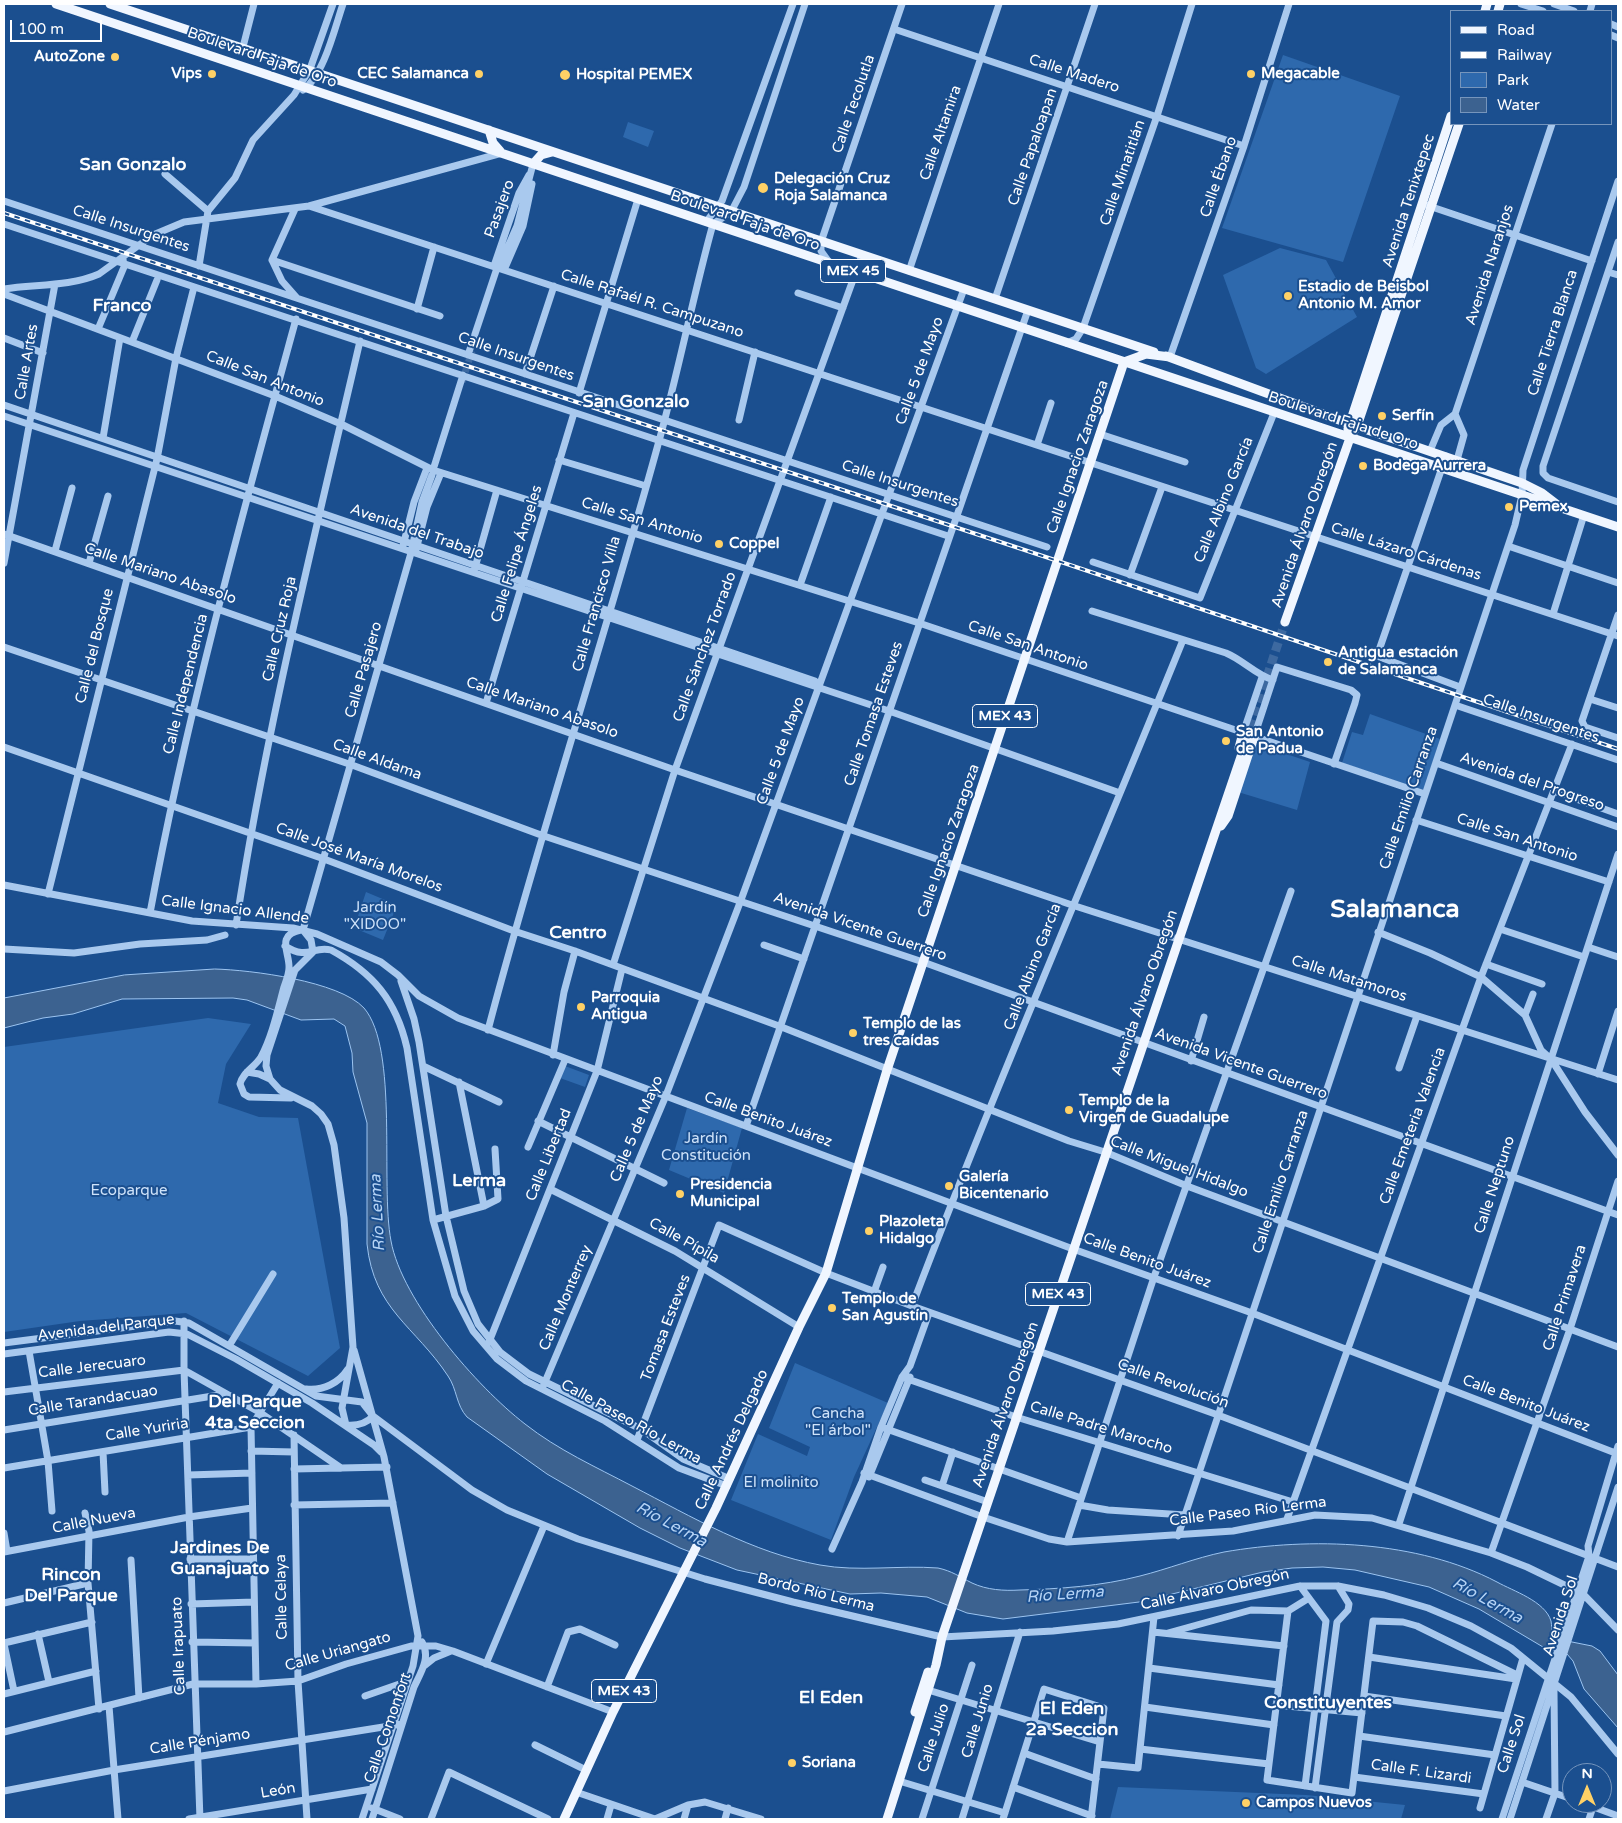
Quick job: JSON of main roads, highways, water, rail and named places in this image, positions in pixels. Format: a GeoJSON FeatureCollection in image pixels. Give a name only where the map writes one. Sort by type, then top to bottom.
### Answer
{"type":"FeatureCollection","features":[{"type":"Feature","properties":{"kind":"main road","name":"Boulevard Faja de Oro"},"geometry":{"type":"LineString","coordinates":[[56,4],[1561,508]]}},
{"type":"Feature","properties":{"kind":"main road","name":"Boulevard Faja de Oro"},"geometry":{"type":"LineString","coordinates":[[110,4],[1170,357],[1353,425],[1522,483],[1547,496],[1561,508]]}},
{"type":"Feature","properties":{"kind":"main road"},"geometry":{"type":"LineString","coordinates":[[145,33],[150,17]]}},
{"type":"Feature","properties":{"kind":"main road","name":"Avenida Tenixtepec"},"geometry":{"type":"LineString","coordinates":[[1427,205],[1450,120]]}},
{"type":"Feature","properties":{"kind":"main road","name":"Avenida Tenixtepec"},"geometry":{"type":"LineString","coordinates":[[1348,437],[1427,205],[1459,125]]}},
{"type":"Feature","properties":{"kind":"main road"},"geometry":{"type":"LineString","coordinates":[[489,130],[493,143],[502,153]]}},
{"type":"Feature","properties":{"kind":"main road"},"geometry":{"type":"LineString","coordinates":[[533,164],[541,155],[552,152]]}},
{"type":"Feature","properties":{"kind":"main road"},"geometry":{"type":"LineString","coordinates":[[616,192],[627,188],[630,178]]}},
{"type":"Feature","properties":{"kind":"main road"},"geometry":{"type":"LineString","coordinates":[[774,244],[779,227]]}},
{"type":"Feature","properties":{"kind":"main road"},"geometry":{"type":"LineString","coordinates":[[1124,362],[1146,354],[1170,357]]}},
{"type":"Feature","properties":{"kind":"main road","name":"Calle Ignacio Zaragoza"},"geometry":{"type":"LineString","coordinates":[[799,1327],[826,1273],[856,1167],[887,1070],[1124,362]]}},
{"type":"Feature","properties":{"kind":"main road","name":"Avenida Álvaro Obregón"},"geometry":{"type":"LineString","coordinates":[[1286,622],[1348,437]]}},
{"type":"Feature","properties":{"kind":"main road","name":"MEX 45"},"geometry":{"type":"LineString","coordinates":[[1561,508],[1618,527]]}},
{"type":"Feature","properties":{"kind":"main road","name":"Avenida Álvaro Obregón"},"geometry":{"type":"LineString","coordinates":[[881,1819],[921,1688],[937,1652],[1142,1043],[1216,835],[1218,813],[1248,737]]}},
{"type":"Feature","properties":{"kind":"main road","name":"Calle Andrés Delgado"},"geometry":{"type":"LineString","coordinates":[[564,1819],[613,1712],[716,1508],[799,1327]]}},
{"type":"Feature","properties":{"kind":"main road","name":"Avenida Álvaro Obregón"},"geometry":{"type":"LineString","coordinates":[[887,1819],[936,1665],[937,1652]]}},
{"type":"Feature","properties":{"kind":"water","name":"Río Lerma"},"geometry":{"type":"Polygon","coordinates":[[[215,969],[271,975],[315,984],[352,999],[364,1008],[375,1027],[381,1054],[387,1118],[388,1216],[391,1241],[398,1265],[410,1290],[426,1316],[464,1366],[525,1424],[577,1458],[723,1533],[771,1552],[834,1567],[938,1568],[952,1572],[972,1583],[996,1590],[1050,1589],[1096,1585],[1140,1576],[1224,1552],[1292,1544],[1363,1546],[1433,1557],[1466,1568],[1528,1597],[1548,1614],[1553,1636],[1557,1639],[1592,1646],[1600,1651],[1618,1675],[1618,1728],[1584,1689],[1573,1661],[1567,1654],[1543,1647],[1479,1609],[1429,1587],[1355,1570],[1323,1567],[1292,1568],[1263,1572],[1139,1602],[1003,1619],[967,1613],[927,1597],[881,1593],[850,1594],[737,1570],[680,1548],[640,1528],[547,1474],[467,1417],[463,1412],[448,1376],[387,1302],[371,1267],[367,1244],[367,1123],[353,1072],[352,1053],[345,1026],[334,1019],[301,1020],[247,1000],[233,998],[122,999],[73,1014],[43,1018],[4,1028],[4,998],[124,975],[215,969]]]}},
{"type":"Feature","properties":{"kind":"tunnel"},"geometry":{"type":"LineString","coordinates":[[462,382],[472,351]]}},
{"type":"Feature","properties":{"kind":"tunnel"},"geometry":{"type":"LineString","coordinates":[[1246,741],[1285,622]]}},
{"type":"Feature","properties":{"kind":"railway"},"geometry":{"type":"LineString","coordinates":[[4,213],[1067,564],[1618,749]]}},
{"type":"Feature","properties":{"kind":"place","name":"AutoZone"},"geometry":{"type":"Point","coordinates":[115,57]}},
{"type":"Feature","properties":{"kind":"place","name":"Vips"},"geometry":{"type":"Point","coordinates":[212,74]}},
{"type":"Feature","properties":{"kind":"place","name":"CEC Salamanca"},"geometry":{"type":"Point","coordinates":[479,74]}},
{"type":"Feature","properties":{"kind":"place","name":"Megacable"},"geometry":{"type":"Point","coordinates":[1251,74]}},
{"type":"Feature","properties":{"kind":"place","name":"Hospital PEMEX"},"geometry":{"type":"Point","coordinates":[565,75]}},
{"type":"Feature","properties":{"kind":"place","name":"Delegación Cruz Roja Salamanca"},"geometry":{"type":"Point","coordinates":[763,188]}},
{"type":"Feature","properties":{"kind":"place","name":"Estadio de Beisbol Antonio M. Amor"},"geometry":{"type":"Point","coordinates":[1288,296]}},
{"type":"Feature","properties":{"kind":"place","name":"Serfín"},"geometry":{"type":"Point","coordinates":[1382,416]}},
{"type":"Feature","properties":{"kind":"place","name":"Bodega Aurrera"},"geometry":{"type":"Point","coordinates":[1363,466]}},
{"type":"Feature","properties":{"kind":"place","name":"Pemex"},"geometry":{"type":"Point","coordinates":[1509,507]}},
{"type":"Feature","properties":{"kind":"place","name":"Coppel"},"geometry":{"type":"Point","coordinates":[719,544]}},
{"type":"Feature","properties":{"kind":"place","name":"Antigua estación de Salamanca"},"geometry":{"type":"Point","coordinates":[1328,662]}},
{"type":"Feature","properties":{"kind":"place","name":"San Antonio de Padua"},"geometry":{"type":"Point","coordinates":[1226,741]}},
{"type":"Feature","properties":{"kind":"place","name":"Parroquia Antigua"},"geometry":{"type":"Point","coordinates":[581,1007]}},
{"type":"Feature","properties":{"kind":"place","name":"Templo de las tres caídas"},"geometry":{"type":"Point","coordinates":[853,1033]}},
{"type":"Feature","properties":{"kind":"place","name":"Templo de la Virgen de Guadalupe"},"geometry":{"type":"Point","coordinates":[1069,1110]}},
{"type":"Feature","properties":{"kind":"place","name":"Galería Bicentenario"},"geometry":{"type":"Point","coordinates":[949,1186]}},
{"type":"Feature","properties":{"kind":"place","name":"Presidencia Municipal"},"geometry":{"type":"Point","coordinates":[680,1194]}},
{"type":"Feature","properties":{"kind":"place","name":"Plazoleta Hidalgo"},"geometry":{"type":"Point","coordinates":[869,1231]}},
{"type":"Feature","properties":{"kind":"place","name":"Templo de San Agustín"},"geometry":{"type":"Point","coordinates":[832,1308]}},
{"type":"Feature","properties":{"kind":"place","name":"Soriana"},"geometry":{"type":"Point","coordinates":[792,1763]}},
{"type":"Feature","properties":{"kind":"place","name":"Campos Nuevos"},"geometry":{"type":"Point","coordinates":[1246,1803]}},
{"type":"Feature","properties":{"kind":"district","name":"San Gonzalo"},"geometry":{"type":"Point","coordinates":[133,165]}},
{"type":"Feature","properties":{"kind":"district","name":"Franco"},"geometry":{"type":"Point","coordinates":[122,306]}},
{"type":"Feature","properties":{"kind":"district","name":"San Gonzalo"},"geometry":{"type":"Point","coordinates":[636,402]}},
{"type":"Feature","properties":{"kind":"district","name":"Salamanca"},"geometry":{"type":"Point","coordinates":[1395,910]}},
{"type":"Feature","properties":{"kind":"district","name":"Centro"},"geometry":{"type":"Point","coordinates":[578,933]}},
{"type":"Feature","properties":{"kind":"district","name":"Lerma"},"geometry":{"type":"Point","coordinates":[479,1181]}},
{"type":"Feature","properties":{"kind":"district","name":"Del Parque 4ta Seccion"},"geometry":{"type":"Point","coordinates":[255,1412]}},
{"type":"Feature","properties":{"kind":"district","name":"Jardines De Guanajuato"},"geometry":{"type":"Point","coordinates":[220,1558]}},
{"type":"Feature","properties":{"kind":"district","name":"Rincon Del Parque"},"geometry":{"type":"Point","coordinates":[71,1585]}},
{"type":"Feature","properties":{"kind":"district","name":"El Eden"},"geometry":{"type":"Point","coordinates":[831,1698]}},
{"type":"Feature","properties":{"kind":"district","name":"Constituyentes"},"geometry":{"type":"Point","coordinates":[1328,1703]}},
{"type":"Feature","properties":{"kind":"district","name":"El Eden 2a Seccion"},"geometry":{"type":"Point","coordinates":[1072,1719]}},
{"type":"Feature","properties":{"kind":"park label","name":"Jardín \"XIDOO\""},"geometry":{"type":"Point","coordinates":[375,916]}},
{"type":"Feature","properties":{"kind":"park label","name":"Jardín Constitución"},"geometry":{"type":"Point","coordinates":[706,1148]}},
{"type":"Feature","properties":{"kind":"park label","name":"Ecoparque"},"geometry":{"type":"Point","coordinates":[129,1191]}},
{"type":"Feature","properties":{"kind":"park label","name":"Cancha \"El árbol\""},"geometry":{"type":"Point","coordinates":[838,1422]}},
{"type":"Feature","properties":{"kind":"park label","name":"El molinito"},"geometry":{"type":"Point","coordinates":[781,1483]}}]}
